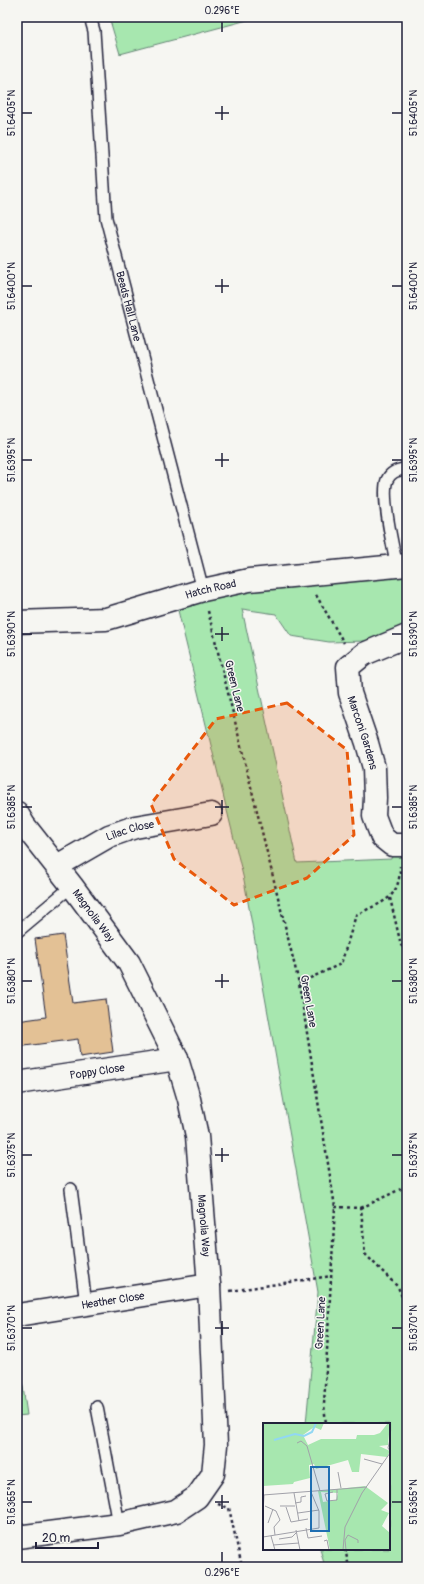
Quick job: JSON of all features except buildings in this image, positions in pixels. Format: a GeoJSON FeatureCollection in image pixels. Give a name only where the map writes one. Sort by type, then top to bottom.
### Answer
{"type":"FeatureCollection","features":[{"type":"Feature","properties":{"kind":"street","name":"Hatch Road"},"geometry":{"type":"LineString","coordinates":[[17,622],[106,619],[203,590],[249,580],[402,565]]}},
{"type":"Feature","properties":{"kind":"street"},"geometry":{"type":"LineString","coordinates":[[355,662],[364,654],[407,636]]}},
{"type":"Feature","properties":{"kind":"street","name":"Marconi Gardens"},"geometry":{"type":"LineString","coordinates":[[355,662],[348,667],[350,693],[374,768],[374,816],[382,837],[392,845],[404,845]]}},
{"type":"Feature","properties":{"kind":"street","name":"Magnolia Way"},"geometry":{"type":"LineString","coordinates":[[17,813],[24,825],[57,866],[129,962],[177,1059],[189,1099],[197,1136],[209,1290],[216,1446],[213,1474],[197,1497],[176,1512],[119,1524],[17,1537]]}},
{"type":"Feature","properties":{"kind":"street","name":"Lilac Close"},"geometry":{"type":"LineString","coordinates":[[57,866],[109,836],[135,827],[211,814]]}},
{"type":"Feature","properties":{"kind":"street","name":"Poppy Close"},"geometry":{"type":"LineString","coordinates":[[17,1084],[177,1059]]}},
{"type":"Feature","properties":{"kind":"street","name":"Heather Close"},"geometry":{"type":"LineString","coordinates":[[17,1315],[86,1304],[209,1290]]}},
{"type":"Feature","properties":{"kind":"lane","name":"Beads Hall Lane"},"geometry":{"type":"LineString","coordinates":[[90,17],[94,31],[106,218],[203,590]]}},
{"type":"Feature","properties":{"kind":"lane"},"geometry":{"type":"LineString","coordinates":[[402,565],[386,492],[387,480],[394,470],[407,468]]}},
{"type":"Feature","properties":{"kind":"lane"},"geometry":{"type":"LineString","coordinates":[[17,932],[72,886]]}},
{"type":"Feature","properties":{"kind":"lane"},"geometry":{"type":"LineString","coordinates":[[71,1189],[86,1304]]}},
{"type":"Feature","properties":{"kind":"lane"},"geometry":{"type":"LineString","coordinates":[[97,1407],[119,1524]]}},
{"type":"Feature","properties":{"kind":"path","name":"Green Lane"},"geometry":{"type":"LineString","coordinates":[[203,590],[299,983],[335,1207],[324,1404],[326,1423]]}},
{"type":"Feature","properties":{"kind":"path"},"geometry":{"type":"LineString","coordinates":[[316,594],[355,662]]}},
{"type":"Feature","properties":{"kind":"path"},"geometry":{"type":"LineString","coordinates":[[299,983],[341,964],[356,915],[390,898],[398,885],[404,845]]}},
{"type":"Feature","properties":{"kind":"path"},"geometry":{"type":"LineString","coordinates":[[400,872],[407,872]]}},
{"type":"Feature","properties":{"kind":"path"},"geometry":{"type":"LineString","coordinates":[[390,898],[401,945],[407,951]]}},
{"type":"Feature","properties":{"kind":"path"},"geometry":{"type":"LineString","coordinates":[[335,1207],[361,1208],[407,1186]]}},
{"type":"Feature","properties":{"kind":"path"},"geometry":{"type":"LineString","coordinates":[[361,1208],[365,1254],[398,1287],[407,1309]]}},
{"type":"Feature","properties":{"kind":"path"},"geometry":{"type":"LineString","coordinates":[[209,1290],[330,1276]]}},
{"type":"Feature","properties":{"kind":"path"},"geometry":{"type":"LineString","coordinates":[[197,1497],[229,1508],[242,1567]]}},
{"type":"Feature","properties":{"kind":"path"},"geometry":{"type":"LineString","coordinates":[[345,1550],[349,1567]]}},
{"type":"Feature","properties":{"kind":"highlighted area"},"geometry":{"type":"Polygon","coordinates":[[[287,703],[347,750],[354,835],[307,878],[234,905],[174,859],[151,804],[216,719],[287,703]]]}},
{"type":"Feature","properties":{"kind":"green space"},"geometry":{"type":"Polygon","coordinates":[[[109,17],[259,17],[120,54],[109,17]]]}},
{"type":"Feature","properties":{"kind":"green space"},"geometry":{"type":"Polygon","coordinates":[[[407,565],[407,629],[366,641],[329,642],[291,636],[276,614],[242,609],[297,863],[391,859],[394,845],[407,845],[407,1567],[325,1567],[320,1550],[390,1550],[390,1423],[306,1423],[318,1292],[244,880],[175,598],[407,565]]]}},
{"type":"Feature","properties":{"kind":"green space"},"geometry":{"type":"Polygon","coordinates":[[[17,1344],[27,1415],[17,1416],[17,1344]]]}}]}
